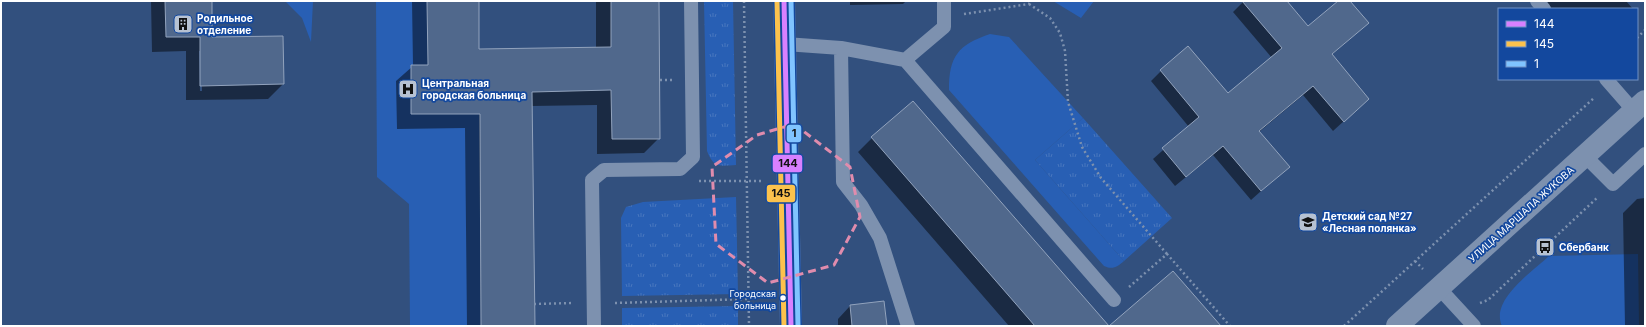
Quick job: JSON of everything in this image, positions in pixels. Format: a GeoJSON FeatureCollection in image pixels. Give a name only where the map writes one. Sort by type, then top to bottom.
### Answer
{"type":"FeatureCollection","features":[{"type":"Feature","properties":{"kind":"street"},"geometry":{"type":"LineString","coordinates":[[784,1],[791,326]]}},
{"type":"Feature","properties":{"kind":"street","name":"УЛИЦА МАРШАЛА ЖУКОВА"},"geometry":{"type":"LineString","coordinates":[[1397,326],[1640,106]]}},
{"type":"Feature","properties":{"kind":"lane"},"geometry":{"type":"LineString","coordinates":[[594,326],[592,180],[604,170],[680,169],[693,157],[691,1]]}},
{"type":"Feature","properties":{"kind":"lane"},"geometry":{"type":"LineString","coordinates":[[905,60],[944,27],[944,1]]}},
{"type":"Feature","properties":{"kind":"lane"},"geometry":{"type":"LineString","coordinates":[[785,44],[841,48],[905,60],[1114,300]]}},
{"type":"Feature","properties":{"kind":"lane"},"geometry":{"type":"LineString","coordinates":[[841,48],[843,182],[861,205],[880,238],[908,326]]}},
{"type":"Feature","properties":{"kind":"lane"},"geometry":{"type":"LineString","coordinates":[[1606,80],[1640,106]]}},
{"type":"Feature","properties":{"kind":"lane"},"geometry":{"type":"LineString","coordinates":[[1585,156],[1613,184],[1645,154]]}},
{"type":"Feature","properties":{"kind":"lane"},"geometry":{"type":"LineString","coordinates":[[1439,288],[1474,326]]}},
{"type":"Feature","properties":{"kind":"path"},"geometry":{"type":"LineString","coordinates":[[744,1],[749,326]]}},
{"type":"Feature","properties":{"kind":"path"},"geometry":{"type":"LineString","coordinates":[[944,27],[959,15],[1029,4],[1050,18],[1060,33],[1065,51],[1068,102],[1082,147],[1101,178],[1230,326]]}},
{"type":"Feature","properties":{"kind":"path"},"geometry":{"type":"LineString","coordinates":[[1344,326],[1591,102],[1606,80]]}},
{"type":"Feature","properties":{"kind":"path"},"geometry":{"type":"LineString","coordinates":[[696,181],[788,181]]}},
{"type":"Feature","properties":{"kind":"path"},"geometry":{"type":"LineString","coordinates":[[1461,312],[1488,300],[1613,184]]}},
{"type":"Feature","properties":{"kind":"path"},"geometry":{"type":"LineString","coordinates":[[1114,300],[1167,254]]}},
{"type":"Feature","properties":{"kind":"path"},"geometry":{"type":"LineString","coordinates":[[573,296],[573,311]]}},
{"type":"Feature","properties":{"kind":"path"},"geometry":{"type":"LineString","coordinates":[[534,304],[749,299]]}},
{"type":"Feature","properties":{"kind":"highlighted area"},"geometry":{"type":"Polygon","coordinates":[[[794,124],[850,167],[860,217],[834,265],[768,283],[716,244],[712,167],[757,135],[794,124]]]}},
{"type":"Feature","properties":{"kind":"green space"},"geometry":{"type":"Polygon","coordinates":[[[285,1],[313,1],[311,42],[302,18],[285,1]]]}},
{"type":"Feature","properties":{"kind":"green space"},"geometry":{"type":"Polygon","coordinates":[[[376,1],[427,1],[428,65],[411,65],[411,114],[461,114],[479,104],[481,326],[410,326],[409,204],[377,177],[376,1]]]}},
{"type":"Feature","properties":{"kind":"green space"},"geometry":{"type":"Polygon","coordinates":[[[704,1],[733,1],[736,165],[717,165],[707,151],[704,1]]]}},
{"type":"Feature","properties":{"kind":"green space"},"geometry":{"type":"Polygon","coordinates":[[[1053,1],[1094,1],[1081,18],[1053,1]]]}},
{"type":"Feature","properties":{"kind":"green space"},"geometry":{"type":"Polygon","coordinates":[[[990,34],[1009,37],[1083,118],[1035,160],[1124,261],[1117,266],[1110,268],[1104,266],[949,90],[951,68],[958,53],[970,43],[990,34]]]}},
{"type":"Feature","properties":{"kind":"green space"},"geometry":{"type":"Polygon","coordinates":[[[1083,118],[1172,218],[1124,261],[1035,160],[1083,118]]]}},
{"type":"Feature","properties":{"kind":"green space"},"geometry":{"type":"Polygon","coordinates":[[[736,197],[738,294],[622,296],[621,218],[626,207],[643,202],[736,197]]]}},
{"type":"Feature","properties":{"kind":"green space"},"geometry":{"type":"Polygon","coordinates":[[[1638,254],[1639,326],[1502,326],[1500,316],[1502,306],[1507,297],[1523,278],[1549,256],[1638,254]]]}},
{"type":"Feature","properties":{"kind":"green space"},"geometry":{"type":"Polygon","coordinates":[[[738,306],[738,326],[622,326],[622,308],[738,306]]]}},
{"type":"Feature","properties":{"kind":"building"},"geometry":{"type":"Polygon","coordinates":[[[165,1],[212,1],[212,37],[283,36],[284,84],[200,86],[200,37],[166,37],[165,1]]]}},
{"type":"Feature","properties":{"kind":"building"},"geometry":{"type":"Polygon","coordinates":[[[427,1],[479,1],[479,49],[611,47],[611,1],[659,1],[660,139],[612,139],[611,90],[532,92],[535,326],[481,326],[480,114],[411,114],[411,65],[428,65],[427,1]]]}},
{"type":"Feature","properties":{"kind":"building"},"geometry":{"type":"Polygon","coordinates":[[[1242,1],[1287,1],[1308,26],[1338,1],[1350,1],[1369,23],[1332,54],[1369,99],[1344,122],[1313,86],[1259,131],[1290,167],[1261,191],[1223,146],[1186,177],[1162,148],[1199,117],[1160,70],[1188,46],[1228,93],[1282,48],[1242,1]]]}},
{"type":"Feature","properties":{"kind":"building"},"geometry":{"type":"Polygon","coordinates":[[[913,101],[1109,326],[1035,326],[871,137],[913,101]]]}},
{"type":"Feature","properties":{"kind":"building"},"geometry":{"type":"Polygon","coordinates":[[[1173,271],[1221,326],[1109,326],[1173,271]]]}},
{"type":"Feature","properties":{"kind":"building"},"geometry":{"type":"Polygon","coordinates":[[[884,301],[887,326],[852,326],[850,305],[884,301]]]}},
{"type":"Feature","properties":{"kind":"transit line","name":"145"},"geometry":{"type":"LineString","coordinates":[[777,1],[784,326]]}},
{"type":"Feature","properties":{"kind":"transit line","name":"144"},"geometry":{"type":"LineString","coordinates":[[784,1],[791,326]]}},
{"type":"Feature","properties":{"kind":"transit line","name":"1"},"geometry":{"type":"LineString","coordinates":[[791,1],[798,326]]}},
{"type":"Feature","properties":{"kind":"place","name":"Родильное отделение"},"geometry":{"type":"Point","coordinates":[183,24]}},
{"type":"Feature","properties":{"kind":"place","name":"Центральная городская больница"},"geometry":{"type":"Point","coordinates":[408,89]}},
{"type":"Feature","properties":{"kind":"place","name":"Детский сад №27 «Лесная полянка»"},"geometry":{"type":"Point","coordinates":[1308,222]}},
{"type":"Feature","properties":{"kind":"place","name":"Сбербанк"},"geometry":{"type":"Point","coordinates":[1545,247]}},
{"type":"Feature","properties":{"kind":"place","name":"Городская больница"},"geometry":{"type":"Point","coordinates":[783,298]}}]}
